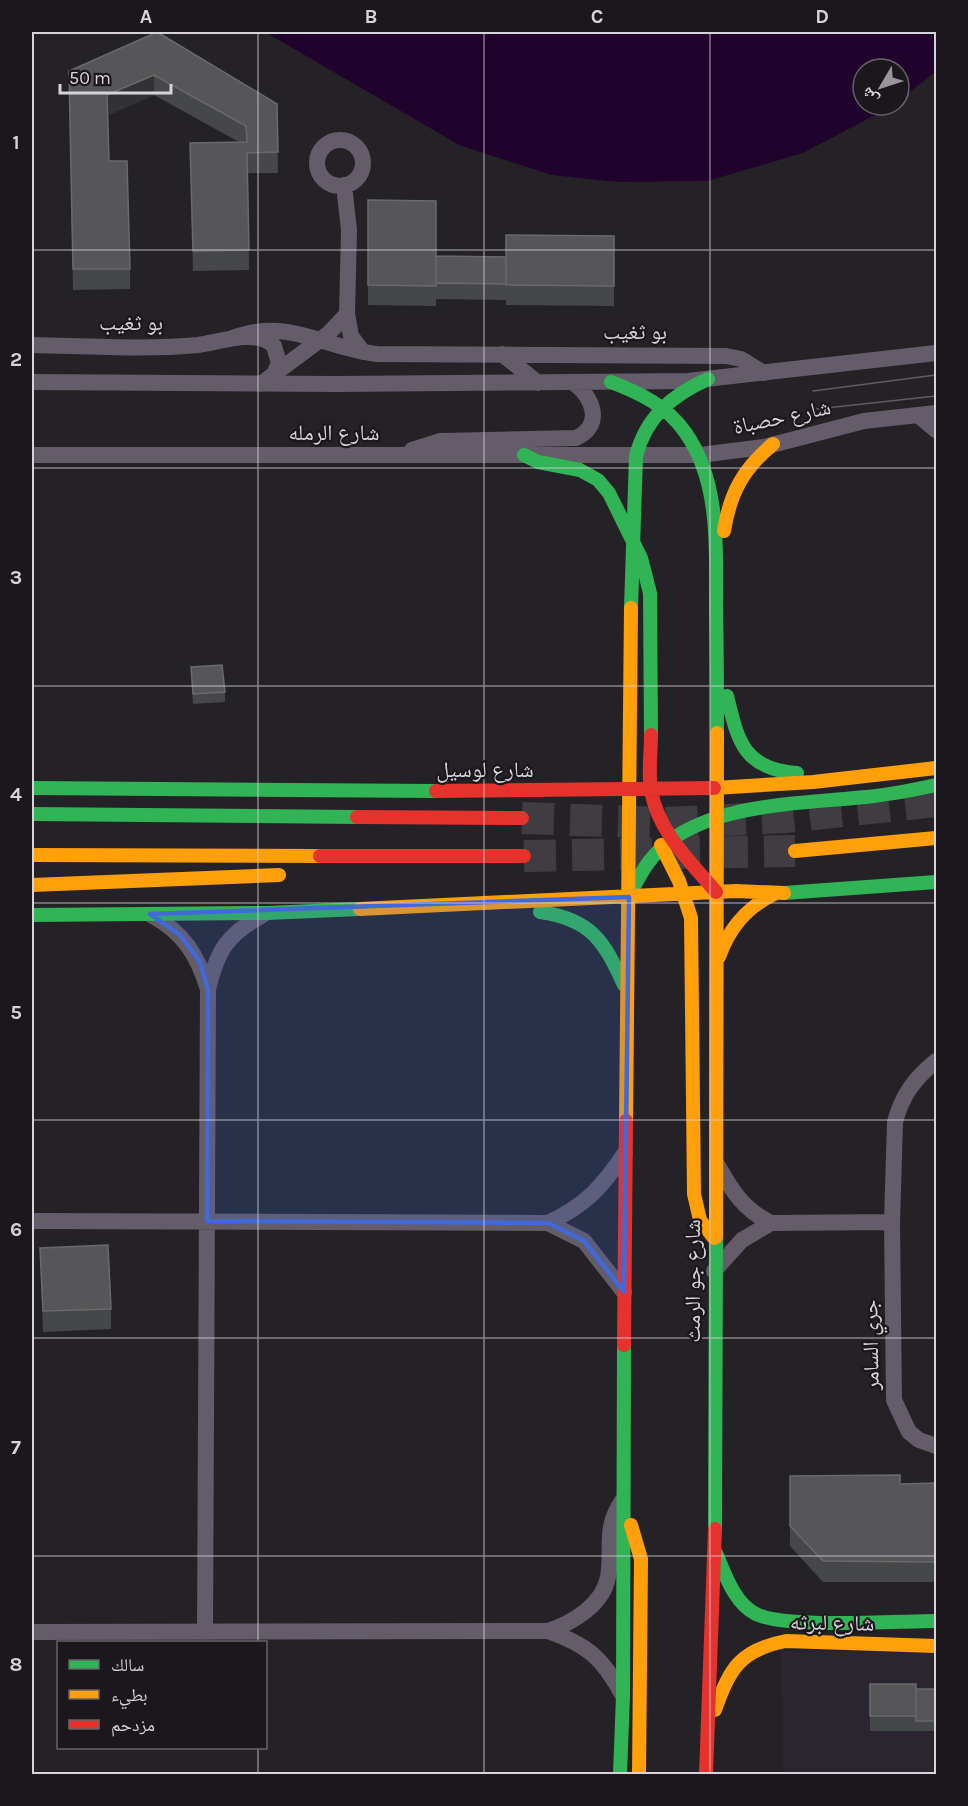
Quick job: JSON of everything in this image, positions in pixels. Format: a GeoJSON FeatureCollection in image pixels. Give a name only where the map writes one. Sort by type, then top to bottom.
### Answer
{"type":"FeatureCollection","features":[{"type":"Feature","properties":{"kind":"main road"},"geometry":{"type":"LineString","coordinates":[[620,1774],[623,1696],[624,1292],[632,537],[636,456],[645,428],[663,407],[690,387],[708,379]]}},
{"type":"Feature","properties":{"kind":"main road"},"geometry":{"type":"LineString","coordinates":[[611,382],[632,389],[663,407],[684,429],[700,455],[711,492],[716,559],[716,788]]}},
{"type":"Feature","properties":{"kind":"main road"},"geometry":{"type":"LineString","coordinates":[[716,559],[722,541],[726,510],[734,486],[745,469],[773,444]]}},
{"type":"Feature","properties":{"kind":"main road"},"geometry":{"type":"LineString","coordinates":[[524,455],[539,465],[580,470],[601,484],[612,496],[623,525],[632,537],[645,564],[650,593],[651,790],[691,918],[694,1194],[700,1220],[714,1238]]}},
{"type":"Feature","properties":{"kind":"main road"},"geometry":{"type":"LineString","coordinates":[[717,675],[725,690],[736,735],[747,753],[762,767],[779,774],[821,775],[843,781]]}},
{"type":"Feature","properties":{"kind":"main road","name":"شارع لوسيل"},"geometry":{"type":"LineString","coordinates":[[32,788],[629,791],[843,781],[936,768]]}},
{"type":"Feature","properties":{"kind":"main road"},"geometry":{"type":"LineString","coordinates":[[628,897],[642,869],[666,842],[692,825],[761,808],[826,802],[936,785]]}},
{"type":"Feature","properties":{"kind":"main road","name":"شارع جو الرمث"},"geometry":{"type":"LineString","coordinates":[[706,1774],[715,1550],[716,788]]}},
{"type":"Feature","properties":{"kind":"main road"},"geometry":{"type":"LineString","coordinates":[[629,791],[666,842],[716,892]]}},
{"type":"Feature","properties":{"kind":"main road"},"geometry":{"type":"LineString","coordinates":[[32,814],[522,818]]}},
{"type":"Feature","properties":{"kind":"main road"},"geometry":{"type":"LineString","coordinates":[[795,851],[936,838]]}},
{"type":"Feature","properties":{"kind":"main road"},"geometry":{"type":"LineString","coordinates":[[32,855],[524,856]]}},
{"type":"Feature","properties":{"kind":"main road"},"geometry":{"type":"LineString","coordinates":[[337,870],[386,857]]}},
{"type":"Feature","properties":{"kind":"main road"},"geometry":{"type":"LineString","coordinates":[[32,885],[298,874]]}},
{"type":"Feature","properties":{"kind":"main road"},"geometry":{"type":"LineString","coordinates":[[32,915],[267,913],[684,893],[774,894],[936,882]]}},
{"type":"Feature","properties":{"kind":"main road"},"geometry":{"type":"LineString","coordinates":[[715,968],[731,930],[743,914],[758,901],[774,894]]}},
{"type":"Feature","properties":{"kind":"main road"},"geometry":{"type":"LineString","coordinates":[[493,903],[521,910],[566,914],[585,923],[602,941],[627,992]]}},
{"type":"Feature","properties":{"kind":"main road"},"geometry":{"type":"LineString","coordinates":[[624,1499],[641,1560],[639,1774]]}},
{"type":"Feature","properties":{"kind":"main road","name":"شارع لبرثه"},"geometry":{"type":"LineString","coordinates":[[715,1550],[735,1592],[758,1615],[786,1620],[936,1621]]}},
{"type":"Feature","properties":{"kind":"main road","name":"شارع لبرثه"},"geometry":{"type":"LineString","coordinates":[[706,1731],[733,1666],[746,1653],[770,1644],[786,1641],[936,1646]]}},
{"type":"Feature","properties":{"kind":"street"},"geometry":{"type":"LineString","coordinates":[[345,185],[349,230],[347,314],[351,336],[363,352]]}},
{"type":"Feature","properties":{"kind":"street"},"geometry":{"type":"LineString","coordinates":[[268,379],[322,339],[347,314]]}},
{"type":"Feature","properties":{"kind":"street","name":"بو ثغيب"},"geometry":{"type":"LineString","coordinates":[[230,339],[247,333],[281,331],[322,339],[363,352],[726,356],[741,359],[764,373]]}},
{"type":"Feature","properties":{"kind":"street","name":"بو ثغيب"},"geometry":{"type":"LineString","coordinates":[[32,345],[186,345],[230,339],[260,339],[270,342],[279,358],[268,379]]}},
{"type":"Feature","properties":{"kind":"street","name":"شارع حصباة"},"geometry":{"type":"LineString","coordinates":[[708,379],[936,353]]}},
{"type":"Feature","properties":{"kind":"street"},"geometry":{"type":"LineString","coordinates":[[502,354],[538,383]]}},
{"type":"Feature","properties":{"kind":"street"},"geometry":{"type":"LineString","coordinates":[[32,382],[268,379],[574,383],[708,379]]}},
{"type":"Feature","properties":{"kind":"street"},"geometry":{"type":"LineString","coordinates":[[403,455],[441,441],[576,438],[590,427],[594,409],[586,393],[574,383]]}},
{"type":"Feature","properties":{"kind":"street","name":"شارع حصباة"},"geometry":{"type":"LineString","coordinates":[[636,456],[700,455],[773,444],[864,421],[936,413]]}},
{"type":"Feature","properties":{"kind":"street"},"geometry":{"type":"LineString","coordinates":[[918,415],[936,430]]}},
{"type":"Feature","properties":{"kind":"street","name":"شارع الرمله"},"geometry":{"type":"LineString","coordinates":[[32,454],[636,456]]}},
{"type":"Feature","properties":{"kind":"street"},"geometry":{"type":"LineString","coordinates":[[205,1632],[208,990],[214,964],[221,948],[248,923],[267,913]]}},
{"type":"Feature","properties":{"kind":"street"},"geometry":{"type":"LineString","coordinates":[[150,914],[172,928],[188,943],[200,962],[208,990]]}},
{"type":"Feature","properties":{"kind":"street","name":"جري السامر"},"geometry":{"type":"LineString","coordinates":[[936,1061],[909,1087],[898,1109],[895,1122],[892,1222],[894,1400],[909,1432],[936,1446]]}},
{"type":"Feature","properties":{"kind":"street"},"geometry":{"type":"LineString","coordinates":[[548,1223],[585,1203],[610,1175],[626,1152]]}},
{"type":"Feature","properties":{"kind":"street"},"geometry":{"type":"LineString","coordinates":[[714,1159],[739,1200],[755,1214],[771,1223],[892,1222]]}},
{"type":"Feature","properties":{"kind":"street"},"geometry":{"type":"LineString","coordinates":[[32,1221],[548,1223],[584,1241],[624,1292]]}},
{"type":"Feature","properties":{"kind":"street"},"geometry":{"type":"LineString","coordinates":[[714,1271],[742,1240],[771,1223]]}},
{"type":"Feature","properties":{"kind":"street"},"geometry":{"type":"LineString","coordinates":[[32,1632],[548,1631],[563,1626],[584,1613],[604,1588],[608,1578],[610,1527],[624,1499]]}},
{"type":"Feature","properties":{"kind":"street"},"geometry":{"type":"LineString","coordinates":[[548,1631],[575,1641],[592,1652],[609,1671],[623,1696]]}},
{"type":"Feature","properties":{"kind":"highlighted area"},"geometry":{"type":"Polygon","coordinates":[[[629,897],[624,1292],[584,1241],[548,1223],[207,1221],[208,990],[200,962],[180,935],[150,914],[629,897]]]}},
{"type":"Feature","properties":{"kind":"shaded area"},"geometry":{"type":"Polygon","coordinates":[[[265,32],[936,32],[936,71],[911,91],[911,57],[851,57],[851,117],[871,117],[803,153],[707,181],[617,182],[552,175],[461,146],[265,32]]]}},
{"type":"Feature","properties":{"kind":"shaded area"},"geometry":{"type":"Polygon","coordinates":[[[781,1651],[936,1652],[936,1774],[783,1774],[781,1651]]]}},
{"type":"Feature","properties":{"kind":"building"},"geometry":{"type":"Polygon","coordinates":[[[157,32],[277,104],[278,152],[247,153],[249,250],[193,251],[190,143],[247,142],[246,126],[154,75],[107,95],[109,161],[127,161],[130,269],[73,269],[69,71],[157,32]]]}},
{"type":"Feature","properties":{"kind":"building"},"geometry":{"type":"Polygon","coordinates":[[[368,200],[436,201],[436,286],[368,285],[368,200]]]}},
{"type":"Feature","properties":{"kind":"building"},"geometry":{"type":"Polygon","coordinates":[[[506,235],[614,236],[614,286],[506,285],[506,235]]]}},
{"type":"Feature","properties":{"kind":"building"},"geometry":{"type":"Polygon","coordinates":[[[436,256],[506,257],[506,284],[436,283],[436,256]]]}},
{"type":"Feature","properties":{"kind":"building"},"geometry":{"type":"Polygon","coordinates":[[[222,665],[225,692],[193,694],[191,667],[222,665]]]}},
{"type":"Feature","properties":{"kind":"building"},"geometry":{"type":"Polygon","coordinates":[[[108,1245],[111,1309],[43,1311],[40,1248],[108,1245]]]}},
{"type":"Feature","properties":{"kind":"building"},"geometry":{"type":"Polygon","coordinates":[[[900,1475],[900,1484],[936,1483],[936,1562],[823,1561],[790,1526],[790,1476],[900,1475]]]}},
{"type":"Feature","properties":{"kind":"building"},"geometry":{"type":"Polygon","coordinates":[[[870,1684],[916,1684],[916,1716],[870,1716],[870,1684]]]}},
{"type":"Feature","properties":{"kind":"building"},"geometry":{"type":"Polygon","coordinates":[[[916,1689],[936,1689],[936,1721],[916,1721],[916,1689]]]}},
{"type":"Feature","properties":{"kind":"tunnel"},"geometry":{"type":"LineString","coordinates":[[522,818],[666,823],[786,817],[936,801]]}},
{"type":"Feature","properties":{"kind":"tunnel"},"geometry":{"type":"LineString","coordinates":[[524,856],[795,851]]}},
{"type":"Feature","properties":{"kind":"tram line"},"geometry":{"type":"LineString","coordinates":[[813,391],[936,375]]}},
{"type":"Feature","properties":{"kind":"tram line"},"geometry":{"type":"LineString","coordinates":[[817,409],[936,396]]}},
{"type":"Feature","properties":{"kind":"traffic: fast"},"geometry":{"type":"LineString","coordinates":[[631,608],[636,456],[640,442],[662,409],[683,392],[708,379]]}},
{"type":"Feature","properties":{"kind":"traffic: fast"},"geometry":{"type":"LineString","coordinates":[[611,382],[642,396],[670,415],[685,432],[697,452],[705,473],[711,495],[716,541],[717,733]]}},
{"type":"Feature","properties":{"kind":"traffic: fast"},"geometry":{"type":"LineString","coordinates":[[524,455],[538,462],[580,470],[598,480],[609,493],[641,558],[650,593],[651,735]]}},
{"type":"Feature","properties":{"kind":"traffic: fast"},"geometry":{"type":"LineString","coordinates":[[727,696],[740,740],[754,759],[765,766],[797,773]]}},
{"type":"Feature","properties":{"kind":"traffic: fast"},"geometry":{"type":"LineString","coordinates":[[630,893],[652,858],[670,840],[718,817],[746,810],[803,802],[875,796],[936,785]]}},
{"type":"Feature","properties":{"kind":"traffic: fast"},"geometry":{"type":"LineString","coordinates":[[32,788],[436,791]]}},
{"type":"Feature","properties":{"kind":"traffic: fast"},"geometry":{"type":"LineString","coordinates":[[32,814],[357,817]]}},
{"type":"Feature","properties":{"kind":"traffic: fast"},"geometry":{"type":"LineString","coordinates":[[784,893],[936,882]]}},
{"type":"Feature","properties":{"kind":"traffic: fast"},"geometry":{"type":"LineString","coordinates":[[32,915],[267,913],[360,909]]}},
{"type":"Feature","properties":{"kind":"traffic: fast"},"geometry":{"type":"LineString","coordinates":[[540,912],[572,920],[594,935],[610,956],[624,985]]}},
{"type":"Feature","properties":{"kind":"traffic: fast"},"geometry":{"type":"LineString","coordinates":[[715,1529],[716,1237]]}},
{"type":"Feature","properties":{"kind":"traffic: fast"},"geometry":{"type":"LineString","coordinates":[[620,1774],[623,1696],[624,1345]]}},
{"type":"Feature","properties":{"kind":"traffic: fast"},"geometry":{"type":"LineString","coordinates":[[716,1553],[727,1579],[742,1603],[756,1614],[771,1619],[816,1623],[936,1621]]}},
{"type":"Feature","properties":{"kind":"traffic: slow"},"geometry":{"type":"LineString","coordinates":[[724,531],[734,493],[746,472],[773,444]]}},
{"type":"Feature","properties":{"kind":"traffic: slow"},"geometry":{"type":"LineString","coordinates":[[626,1121],[631,608]]}},
{"type":"Feature","properties":{"kind":"traffic: slow"},"geometry":{"type":"LineString","coordinates":[[716,1237],[717,733]]}},
{"type":"Feature","properties":{"kind":"traffic: slow"},"geometry":{"type":"LineString","coordinates":[[714,788],[813,782],[936,768]]}},
{"type":"Feature","properties":{"kind":"traffic: slow"},"geometry":{"type":"LineString","coordinates":[[795,851],[936,838]]}},
{"type":"Feature","properties":{"kind":"traffic: slow"},"geometry":{"type":"LineString","coordinates":[[661,845],[679,881],[691,918],[694,1194],[700,1220],[714,1238]]}},
{"type":"Feature","properties":{"kind":"traffic: slow"},"geometry":{"type":"LineString","coordinates":[[32,855],[320,856]]}},
{"type":"Feature","properties":{"kind":"traffic: slow"},"geometry":{"type":"LineString","coordinates":[[32,885],[279,875]]}},
{"type":"Feature","properties":{"kind":"traffic: slow"},"geometry":{"type":"LineString","coordinates":[[360,909],[736,891],[784,893]]}},
{"type":"Feature","properties":{"kind":"traffic: slow"},"geometry":{"type":"LineString","coordinates":[[719,957],[733,928],[747,912],[774,894]]}},
{"type":"Feature","properties":{"kind":"traffic: slow"},"geometry":{"type":"LineString","coordinates":[[631,1525],[641,1559],[639,1774]]}},
{"type":"Feature","properties":{"kind":"traffic: slow"},"geometry":{"type":"LineString","coordinates":[[715,1710],[726,1683],[739,1663],[747,1656],[770,1645],[786,1641],[936,1646]]}},
{"type":"Feature","properties":{"kind":"traffic: jam"},"geometry":{"type":"LineString","coordinates":[[651,735],[650,777],[655,806],[677,846],[716,892]]}},
{"type":"Feature","properties":{"kind":"traffic: jam"},"geometry":{"type":"LineString","coordinates":[[436,791],[714,788]]}},
{"type":"Feature","properties":{"kind":"traffic: jam"},"geometry":{"type":"LineString","coordinates":[[357,817],[522,818]]}},
{"type":"Feature","properties":{"kind":"traffic: jam"},"geometry":{"type":"LineString","coordinates":[[320,856],[524,856]]}},
{"type":"Feature","properties":{"kind":"traffic: jam"},"geometry":{"type":"LineString","coordinates":[[624,1345],[626,1121]]}},
{"type":"Feature","properties":{"kind":"traffic: jam"},"geometry":{"type":"LineString","coordinates":[[706,1774],[715,1529]]}}]}
